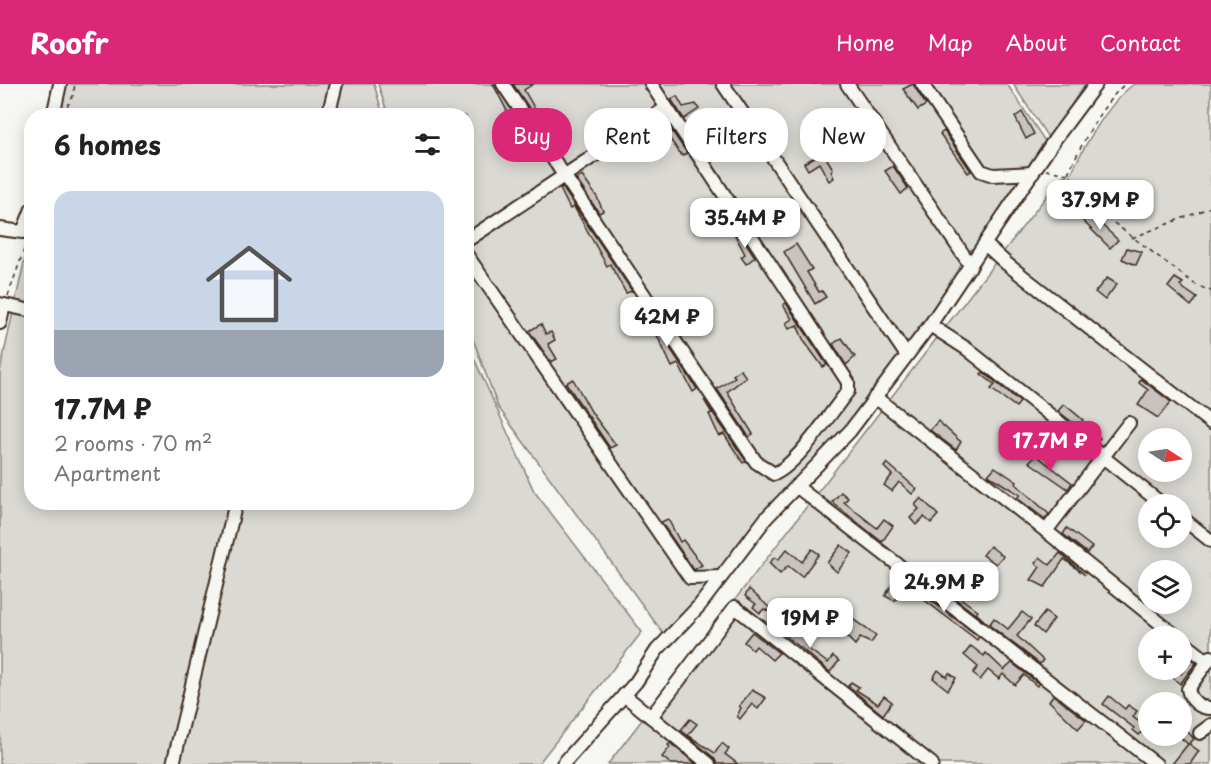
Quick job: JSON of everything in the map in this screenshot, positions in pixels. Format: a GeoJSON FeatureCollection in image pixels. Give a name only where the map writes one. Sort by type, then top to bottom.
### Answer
{"type":"FeatureCollection","features":[{"type":"Feature","properties":{"kind":"street"},"geometry":{"type":"LineString","coordinates":[[58,108],[60,84]]}},
{"type":"Feature","properties":{"kind":"street"},"geometry":{"type":"LineString","coordinates":[[330,108],[336,84]]}},
{"type":"Feature","properties":{"kind":"street"},"geometry":{"type":"LineString","coordinates":[[503,84],[756,462],[774,474],[783,471],[848,391],[848,382],[672,117]]}},
{"type":"Feature","properties":{"kind":"street"},"geometry":{"type":"LineString","coordinates":[[651,84],[666,108]]}},
{"type":"Feature","properties":{"kind":"street"},"geometry":{"type":"LineString","coordinates":[[723,84],[905,353]]}},
{"type":"Feature","properties":{"kind":"street"},"geometry":{"type":"LineString","coordinates":[[847,84],[971,266]]}},
{"type":"Feature","properties":{"kind":"street"},"geometry":{"type":"LineString","coordinates":[[921,84],[981,171],[993,175],[1036,168]]}},
{"type":"Feature","properties":{"kind":"street"},"geometry":{"type":"LineString","coordinates":[[562,764],[624,695],[657,650],[721,577],[767,517],[850,430],[930,325],[1096,84]]}},
{"type":"Feature","properties":{"kind":"street"},"geometry":{"type":"LineString","coordinates":[[474,236],[585,162]]}},
{"type":"Feature","properties":{"kind":"street"},"geometry":{"type":"LineString","coordinates":[[0,229],[23,232],[24,229]]}},
{"type":"Feature","properties":{"kind":"street"},"geometry":{"type":"LineString","coordinates":[[986,245],[1007,264],[1211,423]]}},
{"type":"Feature","properties":{"kind":"street"},"geometry":{"type":"LineString","coordinates":[[474,266],[690,578],[721,577]]}},
{"type":"Feature","properties":{"kind":"street"},"geometry":{"type":"LineString","coordinates":[[0,323],[2,304],[24,309]]}},
{"type":"Feature","properties":{"kind":"street"},"geometry":{"type":"LineString","coordinates":[[930,325],[968,350],[1150,494]]}},
{"type":"Feature","properties":{"kind":"street"},"geometry":{"type":"LineString","coordinates":[[875,397],[1164,626]]}},
{"type":"Feature","properties":{"kind":"street"},"geometry":{"type":"LineString","coordinates":[[1046,531],[1129,423]]}},
{"type":"Feature","properties":{"kind":"street"},"geometry":{"type":"LineString","coordinates":[[796,486],[1156,764]]}},
{"type":"Feature","properties":{"kind":"street"},"geometry":{"type":"LineString","coordinates":[[173,764],[234,510]]}},
{"type":"Feature","properties":{"kind":"street"},"geometry":{"type":"LineString","coordinates":[[1192,526],[1211,541]]}},
{"type":"Feature","properties":{"kind":"street"},"geometry":{"type":"LineString","coordinates":[[651,717],[735,607],[932,764]]}},
{"type":"Feature","properties":{"kind":"street"},"geometry":{"type":"LineString","coordinates":[[1192,648],[1209,659],[1188,689],[1189,694],[1200,706],[1211,708]]}},
{"type":"Feature","properties":{"kind":"street"},"geometry":{"type":"LineString","coordinates":[[624,695],[709,764]]}},
{"type":"Feature","properties":{"kind":"street"},"geometry":{"type":"LineString","coordinates":[[1200,733],[1211,726]]}},
{"type":"Feature","properties":{"kind":"path"},"geometry":{"type":"LineString","coordinates":[[63,108],[73,96],[75,84]]}},
{"type":"Feature","properties":{"kind":"path"},"geometry":{"type":"LineString","coordinates":[[1068,174],[1098,120],[1125,84]]}},
{"type":"Feature","properties":{"kind":"path"},"geometry":{"type":"LineString","coordinates":[[1036,168],[1068,174],[1083,188],[1102,214],[1131,238],[1196,285],[1211,291]]}},
{"type":"Feature","properties":{"kind":"path"},"geometry":{"type":"LineString","coordinates":[[1131,238],[1211,207]]}},
{"type":"Feature","properties":{"kind":"path"},"geometry":{"type":"LineString","coordinates":[[2,304],[24,249]]}},
{"type":"Feature","properties":{"kind":"shaded area"},"geometry":{"type":"Polygon","coordinates":[[[64,84],[374,84],[381,108],[59,108],[64,84]]]}},
{"type":"Feature","properties":{"kind":"shaded area"},"geometry":{"type":"Polygon","coordinates":[[[378,84],[1007,84],[1047,144],[875,397],[668,640],[498,407],[474,342],[474,108],[386,108],[378,84]]]}},
{"type":"Feature","properties":{"kind":"shaded area"},"geometry":{"type":"Polygon","coordinates":[[[1013,84],[1085,84],[1049,139],[1013,84]]]}},
{"type":"Feature","properties":{"kind":"shaded area"},"geometry":{"type":"Polygon","coordinates":[[[1134,84],[1211,84],[1211,764],[608,764],[1062,176],[1070,176],[1082,152],[1115,102],[1134,84]]]}},
{"type":"Feature","properties":{"kind":"shaded area"},"geometry":{"type":"Polygon","coordinates":[[[24,263],[24,510],[474,510],[474,358],[534,491],[642,632],[538,764],[0,764],[0,371],[24,263]]]}},
{"type":"Feature","properties":{"kind":"building"},"geometry":{"type":"Polygon","coordinates":[[[493,84],[510,108],[505,108],[493,84]]]}},
{"type":"Feature","properties":{"kind":"building"},"geometry":{"type":"Polygon","coordinates":[[[513,84],[533,84],[524,90],[534,108],[529,108],[513,84]]]}},
{"type":"Feature","properties":{"kind":"building"},"geometry":{"type":"Polygon","coordinates":[[[913,84],[926,105],[918,110],[903,89],[913,84]]]}},
{"type":"Feature","properties":{"kind":"building"},"geometry":{"type":"Polygon","coordinates":[[[677,96],[683,107],[696,104],[698,108],[684,108],[684,119],[671,99],[677,96]]]}},
{"type":"Feature","properties":{"kind":"building"},"geometry":{"type":"Polygon","coordinates":[[[1022,112],[1034,134],[1026,139],[1015,117],[1022,112]]]}},
{"type":"Feature","properties":{"kind":"building"},"geometry":{"type":"Polygon","coordinates":[[[672,131],[684,149],[682,156],[672,142],[672,131]]]}},
{"type":"Feature","properties":{"kind":"building"},"geometry":{"type":"Polygon","coordinates":[[[944,131],[971,171],[968,173],[940,134],[944,131]]]}},
{"type":"Feature","properties":{"kind":"building"},"geometry":{"type":"Polygon","coordinates":[[[829,162],[833,169],[831,171],[834,178],[829,181],[819,163],[808,170],[804,163],[829,162]]]}},
{"type":"Feature","properties":{"kind":"building"},"geometry":{"type":"Polygon","coordinates":[[[893,166],[908,188],[901,194],[885,171],[893,166]]]}},
{"type":"Feature","properties":{"kind":"building"},"geometry":{"type":"Polygon","coordinates":[[[582,176],[597,197],[603,211],[599,213],[576,179],[582,176]]]}},
{"type":"Feature","properties":{"kind":"building"},"geometry":{"type":"Polygon","coordinates":[[[562,187],[632,291],[626,293],[610,264],[607,266],[574,207],[570,209],[560,189],[562,187]]]}},
{"type":"Feature","properties":{"kind":"building"},"geometry":{"type":"Polygon","coordinates":[[[1089,213],[1118,240],[1110,248],[1082,220],[1089,213]]]}},
{"type":"Feature","properties":{"kind":"building"},"geometry":{"type":"Polygon","coordinates":[[[739,232],[755,257],[746,264],[741,257],[745,254],[735,235],[739,232]]]}},
{"type":"Feature","properties":{"kind":"building"},"geometry":{"type":"Polygon","coordinates":[[[796,244],[812,269],[807,272],[819,292],[822,291],[826,297],[815,304],[784,252],[796,244]]]}},
{"type":"Feature","properties":{"kind":"building"},"geometry":{"type":"Polygon","coordinates":[[[1127,248],[1142,252],[1136,265],[1122,259],[1127,248]]]}},
{"type":"Feature","properties":{"kind":"building"},"geometry":{"type":"Polygon","coordinates":[[[1107,278],[1117,284],[1105,300],[1095,292],[1107,278]]]}},
{"type":"Feature","properties":{"kind":"building"},"geometry":{"type":"Polygon","coordinates":[[[1175,278],[1183,283],[1180,286],[1197,298],[1191,306],[1168,287],[1175,278]]]}},
{"type":"Feature","properties":{"kind":"building"},"geometry":{"type":"Polygon","coordinates":[[[663,297],[672,313],[678,310],[681,317],[672,321],[658,300],[663,297]]]}},
{"type":"Feature","properties":{"kind":"building"},"geometry":{"type":"Polygon","coordinates":[[[786,303],[827,365],[823,367],[804,341],[797,325],[789,329],[786,323],[792,319],[783,305],[786,303]]]}},
{"type":"Feature","properties":{"kind":"building"},"geometry":{"type":"Polygon","coordinates":[[[645,310],[697,389],[693,392],[678,364],[672,367],[654,329],[647,320],[642,323],[638,314],[645,310]]]}},
{"type":"Feature","properties":{"kind":"building"},"geometry":{"type":"Polygon","coordinates":[[[541,324],[546,334],[551,332],[555,340],[548,344],[557,359],[551,362],[529,331],[541,324]]]}},
{"type":"Feature","properties":{"kind":"building"},"geometry":{"type":"Polygon","coordinates":[[[842,338],[855,357],[846,365],[833,344],[842,338]]]}},
{"type":"Feature","properties":{"kind":"building"},"geometry":{"type":"Polygon","coordinates":[[[740,369],[746,377],[727,392],[753,434],[749,437],[717,389],[735,377],[733,375],[740,369]]]}},
{"type":"Feature","properties":{"kind":"building"},"geometry":{"type":"Polygon","coordinates":[[[983,372],[1020,402],[1016,407],[991,389],[995,385],[981,374],[983,372]]]}},
{"type":"Feature","properties":{"kind":"building"},"geometry":{"type":"Polygon","coordinates":[[[573,379],[592,413],[616,445],[610,448],[566,383],[573,379]]]}},
{"type":"Feature","properties":{"kind":"building"},"geometry":{"type":"Polygon","coordinates":[[[1141,379],[1171,402],[1158,418],[1138,405],[1148,390],[1139,383],[1141,379]]]}},
{"type":"Feature","properties":{"kind":"building"},"geometry":{"type":"Polygon","coordinates":[[[704,400],[746,461],[743,463],[724,434],[719,436],[709,414],[712,413],[704,400]]]}},
{"type":"Feature","properties":{"kind":"building"},"geometry":{"type":"Polygon","coordinates":[[[1064,404],[1083,420],[1078,427],[1058,411],[1064,404]]]}},
{"type":"Feature","properties":{"kind":"building"},"geometry":{"type":"Polygon","coordinates":[[[938,421],[961,442],[956,450],[930,430],[938,421]]]}},
{"type":"Feature","properties":{"kind":"building"},"geometry":{"type":"Polygon","coordinates":[[[1049,425],[1089,457],[1086,460],[1054,433],[1050,439],[1043,433],[1049,425]]]}},
{"type":"Feature","properties":{"kind":"building"},"geometry":{"type":"Polygon","coordinates":[[[1079,428],[1091,436],[1093,433],[1100,438],[1097,442],[1079,428]]]}},
{"type":"Feature","properties":{"kind":"building"},"geometry":{"type":"Polygon","coordinates":[[[1023,429],[1034,438],[1025,448],[1014,439],[1023,429]]]}},
{"type":"Feature","properties":{"kind":"building"},"geometry":{"type":"Polygon","coordinates":[[[1036,455],[1072,483],[1068,489],[1029,462],[1036,455]]]}},
{"type":"Feature","properties":{"kind":"building"},"geometry":{"type":"Polygon","coordinates":[[[887,463],[917,489],[912,494],[899,482],[892,491],[884,485],[892,475],[884,467],[887,463]]]}},
{"type":"Feature","properties":{"kind":"building"},"geometry":{"type":"Polygon","coordinates":[[[995,467],[1017,482],[1016,484],[1049,514],[1045,519],[1017,498],[1020,495],[988,475],[995,467]]]}},
{"type":"Feature","properties":{"kind":"building"},"geometry":{"type":"Polygon","coordinates":[[[841,492],[848,498],[844,502],[877,528],[884,519],[893,526],[882,542],[832,502],[841,492]]]}},
{"type":"Feature","properties":{"kind":"building"},"geometry":{"type":"Polygon","coordinates":[[[921,498],[938,515],[931,523],[924,517],[916,525],[910,518],[919,509],[915,505],[921,498]]]}},
{"type":"Feature","properties":{"kind":"building"},"geometry":{"type":"Polygon","coordinates":[[[668,519],[680,542],[683,540],[702,565],[694,570],[661,522],[668,519]]]}},
{"type":"Feature","properties":{"kind":"building"},"geometry":{"type":"Polygon","coordinates":[[[1067,528],[1092,547],[1087,553],[1063,534],[1067,528]]]}},
{"type":"Feature","properties":{"kind":"building"},"geometry":{"type":"Polygon","coordinates":[[[841,545],[852,553],[837,572],[827,563],[841,545]]]}},
{"type":"Feature","properties":{"kind":"building"},"geometry":{"type":"Polygon","coordinates":[[[990,546],[1003,556],[996,564],[983,555],[990,546]]]}},
{"type":"Feature","properties":{"kind":"building"},"geometry":{"type":"Polygon","coordinates":[[[787,549],[802,562],[812,549],[819,554],[802,577],[788,566],[780,574],[769,563],[775,557],[778,560],[787,549]]]}},
{"type":"Feature","properties":{"kind":"building"},"geometry":{"type":"Polygon","coordinates":[[[1060,553],[1085,575],[1064,559],[1045,587],[1031,580],[1040,567],[1035,563],[1040,557],[1050,565],[1060,553]]]}},
{"type":"Feature","properties":{"kind":"building"},"geometry":{"type":"Polygon","coordinates":[[[930,570],[962,591],[959,597],[978,611],[976,613],[988,624],[926,576],[930,570]]]}},
{"type":"Feature","properties":{"kind":"building"},"geometry":{"type":"Polygon","coordinates":[[[894,581],[903,587],[895,601],[885,596],[894,581]]]}},
{"type":"Feature","properties":{"kind":"building"},"geometry":{"type":"Polygon","coordinates":[[[912,586],[979,637],[977,640],[910,589],[912,586]]]}},
{"type":"Feature","properties":{"kind":"building"},"geometry":{"type":"Polygon","coordinates":[[[749,589],[770,608],[768,611],[764,609],[760,613],[753,607],[756,604],[745,596],[749,589]]]}},
{"type":"Feature","properties":{"kind":"building"},"geometry":{"type":"Polygon","coordinates":[[[841,602],[850,609],[846,614],[876,636],[871,643],[860,638],[855,645],[841,631],[842,629],[829,619],[841,602]]]}},
{"type":"Feature","properties":{"kind":"building"},"geometry":{"type":"Polygon","coordinates":[[[1022,612],[1031,619],[1017,636],[1043,660],[1040,664],[989,625],[994,618],[1008,629],[1022,612]]]}},
{"type":"Feature","properties":{"kind":"building"},"geometry":{"type":"Polygon","coordinates":[[[1045,612],[1054,619],[1043,634],[1034,626],[1045,612]]]}},
{"type":"Feature","properties":{"kind":"building"},"geometry":{"type":"Polygon","coordinates":[[[791,627],[811,642],[807,648],[828,663],[833,656],[839,661],[830,672],[785,635],[791,627]]]}},
{"type":"Feature","properties":{"kind":"building"},"geometry":{"type":"Polygon","coordinates":[[[752,632],[779,653],[772,660],[756,646],[753,650],[744,642],[752,632]]]}},
{"type":"Feature","properties":{"kind":"building"},"geometry":{"type":"Polygon","coordinates":[[[971,646],[984,656],[986,653],[1004,670],[1012,663],[1039,684],[1037,686],[1024,675],[1015,685],[1003,674],[999,679],[988,670],[980,680],[973,673],[978,667],[964,655],[971,646]]]}},
{"type":"Feature","properties":{"kind":"building"},"geometry":{"type":"Polygon","coordinates":[[[938,670],[947,677],[949,673],[956,678],[948,690],[933,678],[938,670]]]}},
{"type":"Feature","properties":{"kind":"building"},"geometry":{"type":"Polygon","coordinates":[[[851,682],[859,687],[856,690],[878,704],[884,696],[892,702],[883,715],[848,686],[851,682]]]}},
{"type":"Feature","properties":{"kind":"building"},"geometry":{"type":"Polygon","coordinates":[[[752,690],[766,698],[758,709],[752,704],[740,719],[737,716],[741,708],[739,706],[752,690]]]}},
{"type":"Feature","properties":{"kind":"building"},"geometry":{"type":"Polygon","coordinates":[[[1053,695],[1086,720],[1078,729],[1049,701],[1053,695]]]}},
{"type":"Feature","properties":{"kind":"building"},"geometry":{"type":"Polygon","coordinates":[[[1109,696],[1125,709],[1128,705],[1137,711],[1133,717],[1138,721],[1138,734],[1133,730],[1134,728],[1103,704],[1109,696]]]}},
{"type":"Feature","properties":{"kind":"building"},"geometry":{"type":"Polygon","coordinates":[[[690,719],[697,724],[688,735],[715,753],[722,743],[729,749],[725,754],[738,764],[717,764],[714,758],[681,730],[690,719]]]}},
{"type":"Feature","properties":{"kind":"building"},"geometry":{"type":"Polygon","coordinates":[[[670,743],[696,764],[671,764],[662,757],[670,747],[668,745],[670,743]]]}},
{"type":"Feature","properties":{"kind":"building"},"geometry":{"type":"Polygon","coordinates":[[[1186,746],[1192,746],[1199,751],[1190,764],[1172,764],[1186,746]]]}}]}
